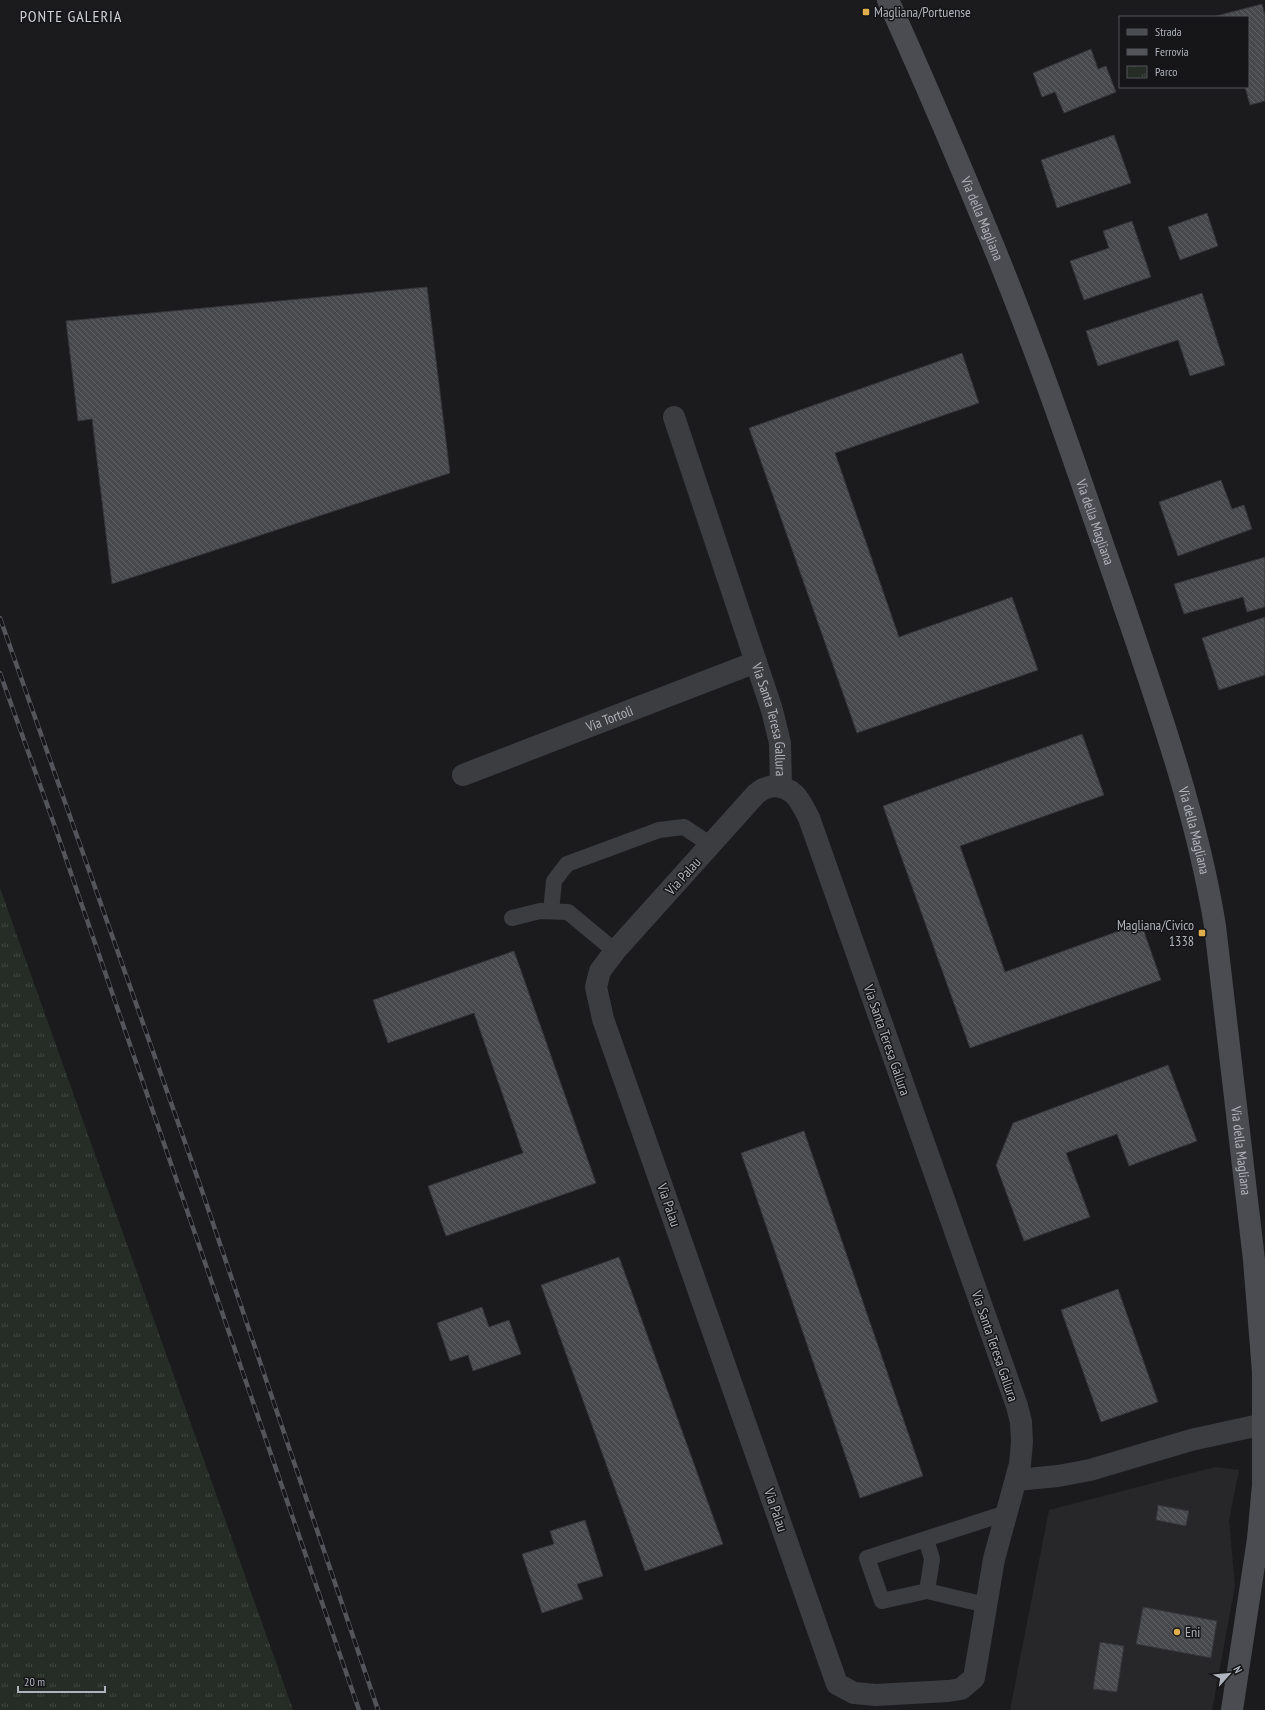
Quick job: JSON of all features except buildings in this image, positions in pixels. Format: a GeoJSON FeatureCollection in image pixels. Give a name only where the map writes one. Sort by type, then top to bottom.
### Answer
{"type":"FeatureCollection","features":[{"type":"Feature","properties":{"kind":"main road","name":"Via della Magliana"},"geometry":{"type":"LineString","coordinates":[[888,0],[988,232],[1033,346],[1076,465],[1159,710],[1191,813],[1209,885],[1216,926],[1254,1260],[1263,1372],[1263,1485],[1258,1538],[1232,1710]]}},
{"type":"Feature","properties":{"kind":"street","name":"Via Santa Teresa Gallura"},"geometry":{"type":"LineString","coordinates":[[674,417],[778,730],[781,787],[787,788],[795,795],[808,818],[1017,1406],[1021,1422],[1022,1442],[1020,1464],[994,1559],[974,1678]]}},
{"type":"Feature","properties":{"kind":"street","name":"Via Tortolì"},"geometry":{"type":"LineString","coordinates":[[463,775],[756,662]]}},
{"type":"Feature","properties":{"kind":"street","name":"Via Palau"},"geometry":{"type":"LineString","coordinates":[[781,787],[773,786],[763,789],[756,794],[615,952],[600,971],[596,987],[603,1019],[838,1684],[854,1694],[876,1695],[948,1692],[962,1689],[974,1678]]}},
{"type":"Feature","properties":{"kind":"street"},"geometry":{"type":"LineString","coordinates":[[1016,1480],[1058,1476],[1090,1470],[1191,1440],[1264,1424]]}},
{"type":"Feature","properties":{"kind":"lane"},"geometry":{"type":"LineString","coordinates":[[551,911],[554,881],[567,864],[659,830],[684,827],[711,845]]}},
{"type":"Feature","properties":{"kind":"lane"},"geometry":{"type":"LineString","coordinates":[[512,918],[540,911],[568,912],[615,952]]}},
{"type":"Feature","properties":{"kind":"lane"},"geometry":{"type":"LineString","coordinates":[[986,1605],[927,1591],[882,1601],[867,1558],[1006,1514]]}},
{"type":"Feature","properties":{"kind":"lane"},"geometry":{"type":"LineString","coordinates":[[926,1539],[932,1559],[927,1591]]}},
{"type":"Feature","properties":{"kind":"shaded area"},"geometry":{"type":"Polygon","coordinates":[[[1215,1467],[1239,1470],[1229,1520],[1235,1586],[1212,1710],[1010,1710],[1049,1510],[1215,1467]]]}},
{"type":"Feature","properties":{"kind":"green space"},"geometry":{"type":"Polygon","coordinates":[[[0,888],[293,1710],[0,1710],[0,888]]]}},
{"type":"Feature","properties":{"kind":"railway"},"geometry":{"type":"LineString","coordinates":[[0,618],[199,1182],[378,1710]]}},
{"type":"Feature","properties":{"kind":"railway"},"geometry":{"type":"LineString","coordinates":[[0,673],[54,824],[359,1710]]}},
{"type":"Feature","properties":{"kind":"place","name":"Magliana/Portuense"},"geometry":{"type":"Point","coordinates":[866,12]}},
{"type":"Feature","properties":{"kind":"place","name":"Magliana/Civico 1338"},"geometry":{"type":"Point","coordinates":[1202,933]}},
{"type":"Feature","properties":{"kind":"place","name":"Eni"},"geometry":{"type":"Point","coordinates":[1177,1632]}},
{"type":"Feature","properties":{"kind":"district","name":"PONTE GALERIA"},"geometry":{"type":"Point","coordinates":[71,16]}}]}
